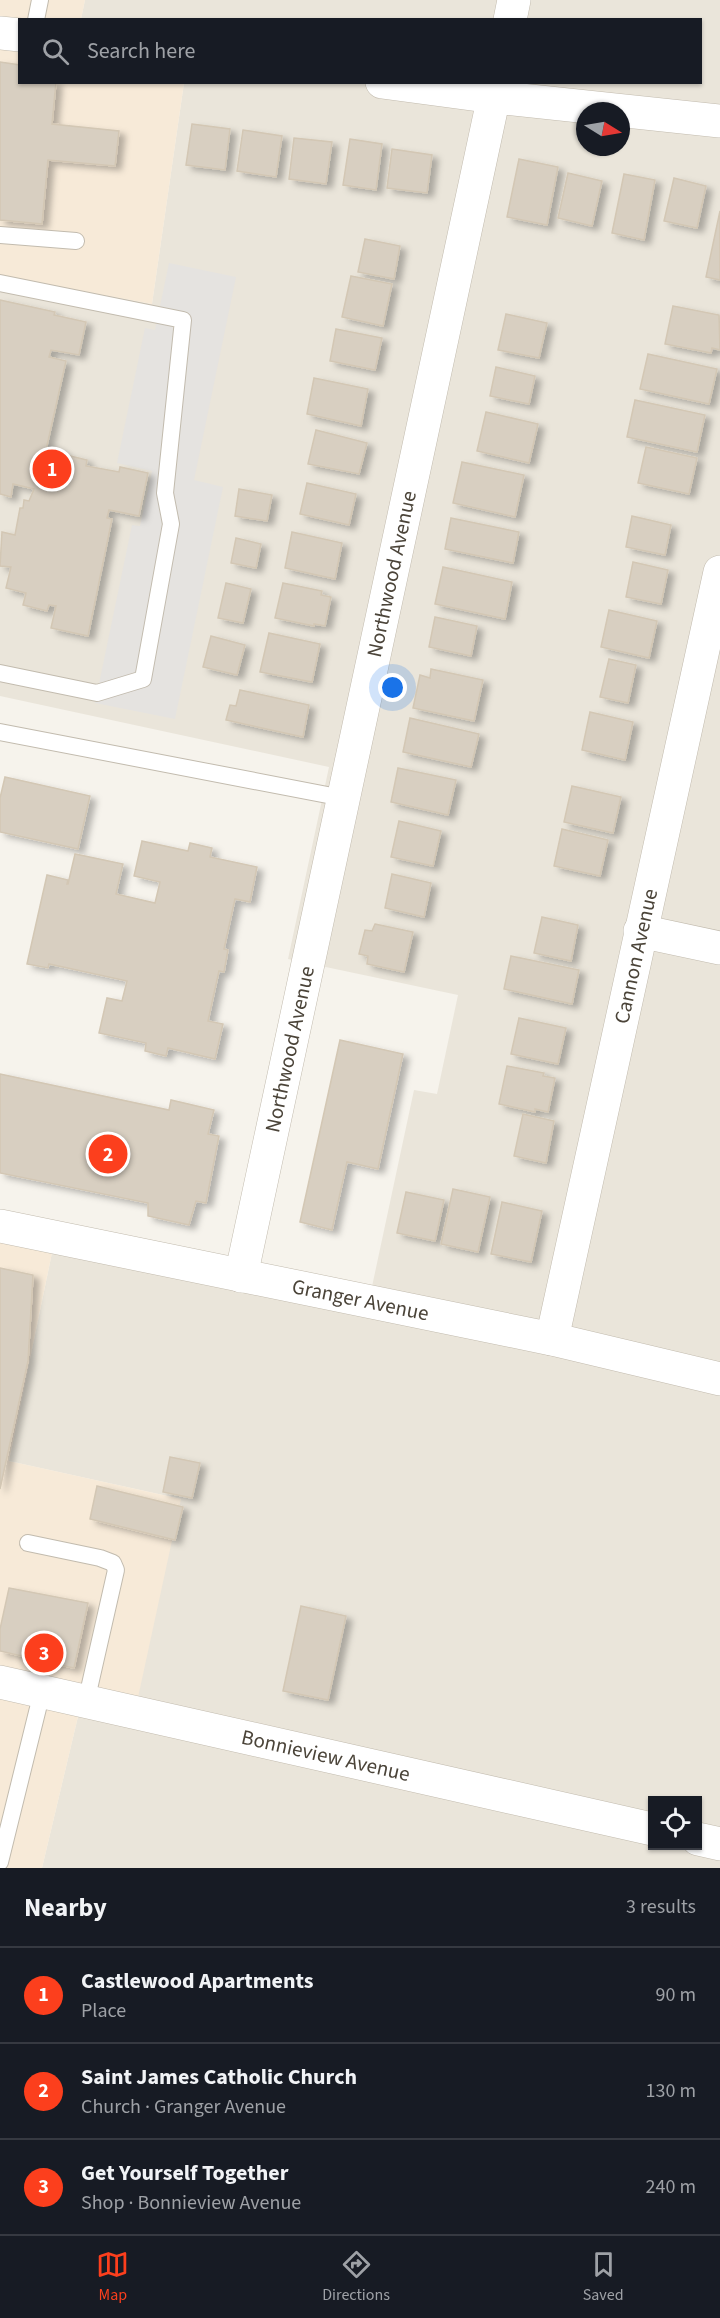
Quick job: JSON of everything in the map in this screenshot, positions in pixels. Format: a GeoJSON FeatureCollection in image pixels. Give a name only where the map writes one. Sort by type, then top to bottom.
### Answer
{"type":"FeatureCollection","features":[{"type":"Feature","properties":{"kind":"street"},"geometry":{"type":"LineString","coordinates":[[510,18],[514,0]]}},
{"type":"Feature","properties":{"kind":"street"},"geometry":{"type":"LineString","coordinates":[[0,33],[18,35]]}},
{"type":"Feature","properties":{"kind":"street"},"geometry":{"type":"LineString","coordinates":[[410,84],[495,90],[720,121]]}},
{"type":"Feature","properties":{"kind":"street","name":"Northwood Avenue"},"geometry":{"type":"LineString","coordinates":[[241,1276],[495,90]]}},
{"type":"Feature","properties":{"kind":"street","name":"Cannon Avenue"},"geometry":{"type":"LineString","coordinates":[[552,1339],[720,572]]}},
{"type":"Feature","properties":{"kind":"street"},"geometry":{"type":"LineString","coordinates":[[640,931],[720,948]]}},
{"type":"Feature","properties":{"kind":"street","name":"Granger Avenue"},"geometry":{"type":"LineString","coordinates":[[0,1226],[552,1339],[720,1379]]}},
{"type":"Feature","properties":{"kind":"street","name":"Bonnieview Avenue"},"geometry":{"type":"LineString","coordinates":[[0,1682],[648,1828]]}},
{"type":"Feature","properties":{"kind":"street"},"geometry":{"type":"LineString","coordinates":[[702,1840],[720,1844]]}},
{"type":"Feature","properties":{"kind":"lane"},"geometry":{"type":"LineString","coordinates":[[36,18],[40,0]]}},
{"type":"Feature","properties":{"kind":"lane"},"geometry":{"type":"LineString","coordinates":[[0,235],[76,241]]}},
{"type":"Feature","properties":{"kind":"lane"},"geometry":{"type":"LineString","coordinates":[[0,283],[183,320],[165,493],[171,524],[143,679],[97,693],[0,673]]}},
{"type":"Feature","properties":{"kind":"lane"},"geometry":{"type":"LineString","coordinates":[[0,732],[344,798]]}},
{"type":"Feature","properties":{"kind":"lane"},"geometry":{"type":"LineString","coordinates":[[28,1543],[100,1558],[113,1563],[116,1570],[86,1702]]}},
{"type":"Feature","properties":{"kind":"lane"},"geometry":{"type":"LineString","coordinates":[[0,1862],[42,1692]]}},
{"type":"Feature","properties":{"kind":"shaded area"},"geometry":{"type":"Polygon","coordinates":[[[0,0],[85,0],[81,18],[18,18],[18,84],[184,84],[152,304],[0,276],[0,0]]]}},
{"type":"Feature","properties":{"kind":"shaded area"},"geometry":{"type":"Polygon","coordinates":[[[85,0],[720,0],[720,1868],[42,1868],[81,1704],[181,1499],[9,1461],[54,1243],[367,1310],[414,1090],[437,1094],[458,995],[288,959],[329,767],[0,696],[0,276],[152,304],[184,84],[702,84],[702,18],[81,18],[85,0]]]}},
{"type":"Feature","properties":{"kind":"shaded area"},"geometry":{"type":"Polygon","coordinates":[[[169,263],[236,277],[194,480],[223,487],[175,719],[95,703],[132,525],[140,526],[152,471],[117,463],[145,328],[155,330],[169,263]]]}},
{"type":"Feature","properties":{"kind":"shaded area"},"geometry":{"type":"Polygon","coordinates":[[[0,1233],[54,1243],[9,1461],[181,1499],[134,1716],[81,1704],[42,1868],[0,1868],[0,1233]]]}},
{"type":"Feature","properties":{"kind":"building"},"geometry":{"type":"Polygon","coordinates":[[[0,62],[18,65],[18,84],[56,84],[52,124],[119,131],[115,166],[48,160],[42,224],[0,220],[0,62]]]}},
{"type":"Feature","properties":{"kind":"building"},"geometry":{"type":"Polygon","coordinates":[[[192,124],[230,129],[225,170],[186,165],[192,124]]]}},
{"type":"Feature","properties":{"kind":"building"},"geometry":{"type":"Polygon","coordinates":[[[243,130],[282,136],[276,177],[237,171],[243,130]]]}},
{"type":"Feature","properties":{"kind":"building"},"geometry":{"type":"Polygon","coordinates":[[[294,138],[332,142],[326,184],[289,179],[294,138]]]}},
{"type":"Feature","properties":{"kind":"building"},"geometry":{"type":"Polygon","coordinates":[[[350,139],[382,144],[376,190],[343,185],[350,139]]]}},
{"type":"Feature","properties":{"kind":"building"},"geometry":{"type":"Polygon","coordinates":[[[392,149],[432,155],[427,193],[387,188],[392,149]]]}},
{"type":"Feature","properties":{"kind":"building"},"geometry":{"type":"Polygon","coordinates":[[[519,159],[558,167],[547,225],[507,217],[519,159]]]}},
{"type":"Feature","properties":{"kind":"building"},"geometry":{"type":"Polygon","coordinates":[[[568,173],[602,181],[592,226],[558,218],[568,173]]]}},
{"type":"Feature","properties":{"kind":"building"},"geometry":{"type":"Polygon","coordinates":[[[624,174],[655,180],[644,240],[612,233],[624,174]]]}},
{"type":"Feature","properties":{"kind":"building"},"geometry":{"type":"Polygon","coordinates":[[[674,178],[706,186],[697,228],[664,221],[674,178]]]}},
{"type":"Feature","properties":{"kind":"building"},"geometry":{"type":"Polygon","coordinates":[[[720,211],[720,280],[706,277],[720,211]]]}},
{"type":"Feature","properties":{"kind":"building"},"geometry":{"type":"Polygon","coordinates":[[[365,239],[400,246],[394,279],[358,272],[365,239]]]}},
{"type":"Feature","properties":{"kind":"building"},"geometry":{"type":"Polygon","coordinates":[[[351,276],[392,284],[383,326],[342,317],[351,276]]]}},
{"type":"Feature","properties":{"kind":"building"},"geometry":{"type":"Polygon","coordinates":[[[0,300],[55,312],[54,315],[86,322],[79,355],[51,350],[49,357],[66,361],[46,450],[87,460],[86,466],[119,472],[120,467],[148,473],[139,516],[109,510],[107,518],[112,519],[88,636],[51,628],[56,606],[49,605],[47,611],[23,605],[26,593],[6,588],[11,567],[0,566],[2,532],[15,535],[20,508],[23,508],[24,500],[29,501],[34,489],[13,484],[11,497],[0,494],[0,300]]]}},
{"type":"Feature","properties":{"kind":"building"},"geometry":{"type":"Polygon","coordinates":[[[673,306],[719,315],[720,350],[712,348],[711,353],[665,344],[673,306]]]}},
{"type":"Feature","properties":{"kind":"building"},"geometry":{"type":"Polygon","coordinates":[[[506,314],[547,323],[539,358],[498,350],[506,314]]]}},
{"type":"Feature","properties":{"kind":"building"},"geometry":{"type":"Polygon","coordinates":[[[336,329],[382,338],[375,370],[330,361],[336,329]]]}},
{"type":"Feature","properties":{"kind":"building"},"geometry":{"type":"Polygon","coordinates":[[[648,354],[717,369],[709,404],[640,389],[648,354]]]}},
{"type":"Feature","properties":{"kind":"building"},"geometry":{"type":"Polygon","coordinates":[[[496,367],[535,376],[529,404],[490,396],[496,367]]]}},
{"type":"Feature","properties":{"kind":"building"},"geometry":{"type":"Polygon","coordinates":[[[314,378],[368,389],[361,426],[307,414],[314,378]]]}},
{"type":"Feature","properties":{"kind":"building"},"geometry":{"type":"Polygon","coordinates":[[[635,400],[705,415],[697,452],[627,437],[635,400]]]}},
{"type":"Feature","properties":{"kind":"building"},"geometry":{"type":"Polygon","coordinates":[[[486,412],[538,424],[529,463],[477,451],[486,412]]]}},
{"type":"Feature","properties":{"kind":"building"},"geometry":{"type":"Polygon","coordinates":[[[316,430],[367,443],[359,474],[308,464],[316,430]]]}},
{"type":"Feature","properties":{"kind":"building"},"geometry":{"type":"Polygon","coordinates":[[[646,447],[697,458],[689,494],[638,483],[646,447]]]}},
{"type":"Feature","properties":{"kind":"building"},"geometry":{"type":"Polygon","coordinates":[[[462,462],[524,475],[515,517],[453,503],[462,462]]]}},
{"type":"Feature","properties":{"kind":"building"},"geometry":{"type":"Polygon","coordinates":[[[307,483],[356,494],[349,525],[300,514],[307,483]]]}},
{"type":"Feature","properties":{"kind":"building"},"geometry":{"type":"Polygon","coordinates":[[[239,489],[272,495],[267,521],[235,516],[239,489]]]}},
{"type":"Feature","properties":{"kind":"building"},"geometry":{"type":"Polygon","coordinates":[[[632,516],[671,525],[665,555],[626,547],[632,516]]]}},
{"type":"Feature","properties":{"kind":"building"},"geometry":{"type":"Polygon","coordinates":[[[451,518],[519,532],[513,563],[445,549],[451,518]]]}},
{"type":"Feature","properties":{"kind":"building"},"geometry":{"type":"Polygon","coordinates":[[[292,532],[342,543],[335,579],[285,568],[292,532]]]}},
{"type":"Feature","properties":{"kind":"building"},"geometry":{"type":"Polygon","coordinates":[[[236,538],[261,544],[256,568],[231,563],[236,538]]]}},
{"type":"Feature","properties":{"kind":"building"},"geometry":{"type":"Polygon","coordinates":[[[633,562],[668,570],[661,604],[626,597],[633,562]]]}},
{"type":"Feature","properties":{"kind":"building"},"geometry":{"type":"Polygon","coordinates":[[[443,567],[512,582],[505,619],[435,604],[443,567]]]}},
{"type":"Feature","properties":{"kind":"building"},"geometry":{"type":"Polygon","coordinates":[[[226,583],[251,589],[243,623],[218,618],[226,583]]]}},
{"type":"Feature","properties":{"kind":"building"},"geometry":{"type":"Polygon","coordinates":[[[283,583],[322,591],[321,595],[331,597],[325,626],[275,618],[283,583]]]}},
{"type":"Feature","properties":{"kind":"building"},"geometry":{"type":"Polygon","coordinates":[[[609,610],[657,621],[649,658],[601,647],[609,610]]]}},
{"type":"Feature","properties":{"kind":"building"},"geometry":{"type":"Polygon","coordinates":[[[435,617],[477,626],[471,656],[429,647],[435,617]]]}},
{"type":"Feature","properties":{"kind":"building"},"geometry":{"type":"Polygon","coordinates":[[[269,633],[320,644],[312,682],[260,672],[269,633]]]}},
{"type":"Feature","properties":{"kind":"building"},"geometry":{"type":"Polygon","coordinates":[[[211,636],[245,645],[237,675],[203,667],[211,636]]]}},
{"type":"Feature","properties":{"kind":"building"},"geometry":{"type":"Polygon","coordinates":[[[609,659],[636,665],[628,703],[600,697],[609,659]]]}},
{"type":"Feature","properties":{"kind":"building"},"geometry":{"type":"Polygon","coordinates":[[[431,669],[483,680],[474,721],[413,708],[420,675],[430,678],[431,669]]]}},
{"type":"Feature","properties":{"kind":"building"},"geometry":{"type":"Polygon","coordinates":[[[240,690],[309,705],[303,737],[226,720],[230,705],[236,706],[240,690]]]}},
{"type":"Feature","properties":{"kind":"building"},"geometry":{"type":"Polygon","coordinates":[[[590,712],[633,722],[625,760],[582,750],[590,712]]]}},
{"type":"Feature","properties":{"kind":"building"},"geometry":{"type":"Polygon","coordinates":[[[410,718],[479,734],[471,767],[403,752],[410,718]]]}},
{"type":"Feature","properties":{"kind":"building"},"geometry":{"type":"Polygon","coordinates":[[[398,768],[456,780],[448,815],[391,802],[398,768]]]}},
{"type":"Feature","properties":{"kind":"building"},"geometry":{"type":"Polygon","coordinates":[[[5,777],[90,796],[78,849],[0,832],[0,798],[5,777]]]}},
{"type":"Feature","properties":{"kind":"building"},"geometry":{"type":"Polygon","coordinates":[[[572,786],[621,797],[613,833],[564,822],[572,786]]]}},
{"type":"Feature","properties":{"kind":"building"},"geometry":{"type":"Polygon","coordinates":[[[399,821],[441,831],[433,866],[391,857],[399,821]]]}},
{"type":"Feature","properties":{"kind":"building"},"geometry":{"type":"Polygon","coordinates":[[[562,829],[608,840],[600,876],[554,866],[562,829]]]}},
{"type":"Feature","properties":{"kind":"building"},"geometry":{"type":"Polygon","coordinates":[[[142,841],[188,851],[190,843],[212,848],[210,857],[257,867],[250,902],[235,899],[224,949],[228,950],[224,972],[219,971],[208,1021],[223,1024],[215,1059],[168,1048],[166,1056],[145,1051],[146,1043],[99,1033],[107,998],[122,1001],[127,981],[49,964],[48,968],[27,964],[47,875],[68,880],[68,884],[75,854],[123,864],[116,894],[155,903],[160,882],[134,876],[142,841]]]}},
{"type":"Feature","properties":{"kind":"building"},"geometry":{"type":"Polygon","coordinates":[[[392,874],[431,883],[424,917],[385,908],[392,874]]]}},
{"type":"Feature","properties":{"kind":"building"},"geometry":{"type":"Polygon","coordinates":[[[542,917],[578,925],[571,961],[534,953],[542,917]]]}},
{"type":"Feature","properties":{"kind":"building"},"geometry":{"type":"Polygon","coordinates":[[[375,924],[413,932],[404,972],[367,964],[368,956],[359,954],[365,930],[372,931],[375,924]]]}},
{"type":"Feature","properties":{"kind":"building"},"geometry":{"type":"Polygon","coordinates":[[[511,956],[579,970],[572,1004],[504,989],[511,956]]]}},
{"type":"Feature","properties":{"kind":"building"},"geometry":{"type":"Polygon","coordinates":[[[519,1018],[566,1028],[558,1064],[511,1054],[519,1018]]]}},
{"type":"Feature","properties":{"kind":"building"},"geometry":{"type":"Polygon","coordinates":[[[340,1040],[403,1054],[378,1169],[347,1162],[332,1230],[300,1222],[340,1040]]]}},
{"type":"Feature","properties":{"kind":"building"},"geometry":{"type":"Polygon","coordinates":[[[507,1066],[544,1073],[543,1076],[555,1078],[548,1112],[535,1109],[535,1112],[499,1104],[507,1066]]]}},
{"type":"Feature","properties":{"kind":"building"},"geometry":{"type":"Polygon","coordinates":[[[0,1074],[169,1110],[171,1100],[214,1110],[208,1134],[219,1136],[206,1203],[196,1201],[189,1225],[148,1216],[148,1203],[0,1173],[0,1074]]]}},
{"type":"Feature","properties":{"kind":"building"},"geometry":{"type":"Polygon","coordinates":[[[523,1114],[554,1121],[546,1163],[514,1156],[523,1114]]]}},
{"type":"Feature","properties":{"kind":"building"},"geometry":{"type":"Polygon","coordinates":[[[453,1189],[490,1197],[478,1252],[441,1244],[453,1189]]]}},
{"type":"Feature","properties":{"kind":"building"},"geometry":{"type":"Polygon","coordinates":[[[406,1192],[444,1200],[435,1241],[397,1233],[406,1192]]]}},
{"type":"Feature","properties":{"kind":"building"},"geometry":{"type":"Polygon","coordinates":[[[502,1202],[542,1211],[531,1262],[491,1254],[502,1202]]]}},
{"type":"Feature","properties":{"kind":"building"},"geometry":{"type":"Polygon","coordinates":[[[0,1268],[33,1275],[28,1361],[0,1489],[0,1268]]]}},
{"type":"Feature","properties":{"kind":"building"},"geometry":{"type":"Polygon","coordinates":[[[170,1457],[200,1463],[192,1498],[163,1492],[170,1457]]]}},
{"type":"Feature","properties":{"kind":"building"},"geometry":{"type":"Polygon","coordinates":[[[97,1486],[183,1507],[175,1540],[90,1519],[97,1486]]]}},
{"type":"Feature","properties":{"kind":"building"},"geometry":{"type":"Polygon","coordinates":[[[9,1588],[88,1603],[74,1668],[0,1651],[0,1629],[9,1588]]]}},
{"type":"Feature","properties":{"kind":"building"},"geometry":{"type":"Polygon","coordinates":[[[301,1606],[346,1616],[328,1700],[283,1691],[301,1606]]]}},
{"type":"Feature","properties":{"kind":"place","name":"Castlewood Apartments"},"geometry":{"type":"Point","coordinates":[52,469]}},
{"type":"Feature","properties":{"kind":"place","name":"Saint James Catholic Church"},"geometry":{"type":"Point","coordinates":[108,1154]}},
{"type":"Feature","properties":{"kind":"place","name":"Get Yourself Together"},"geometry":{"type":"Point","coordinates":[44,1653]}}]}
